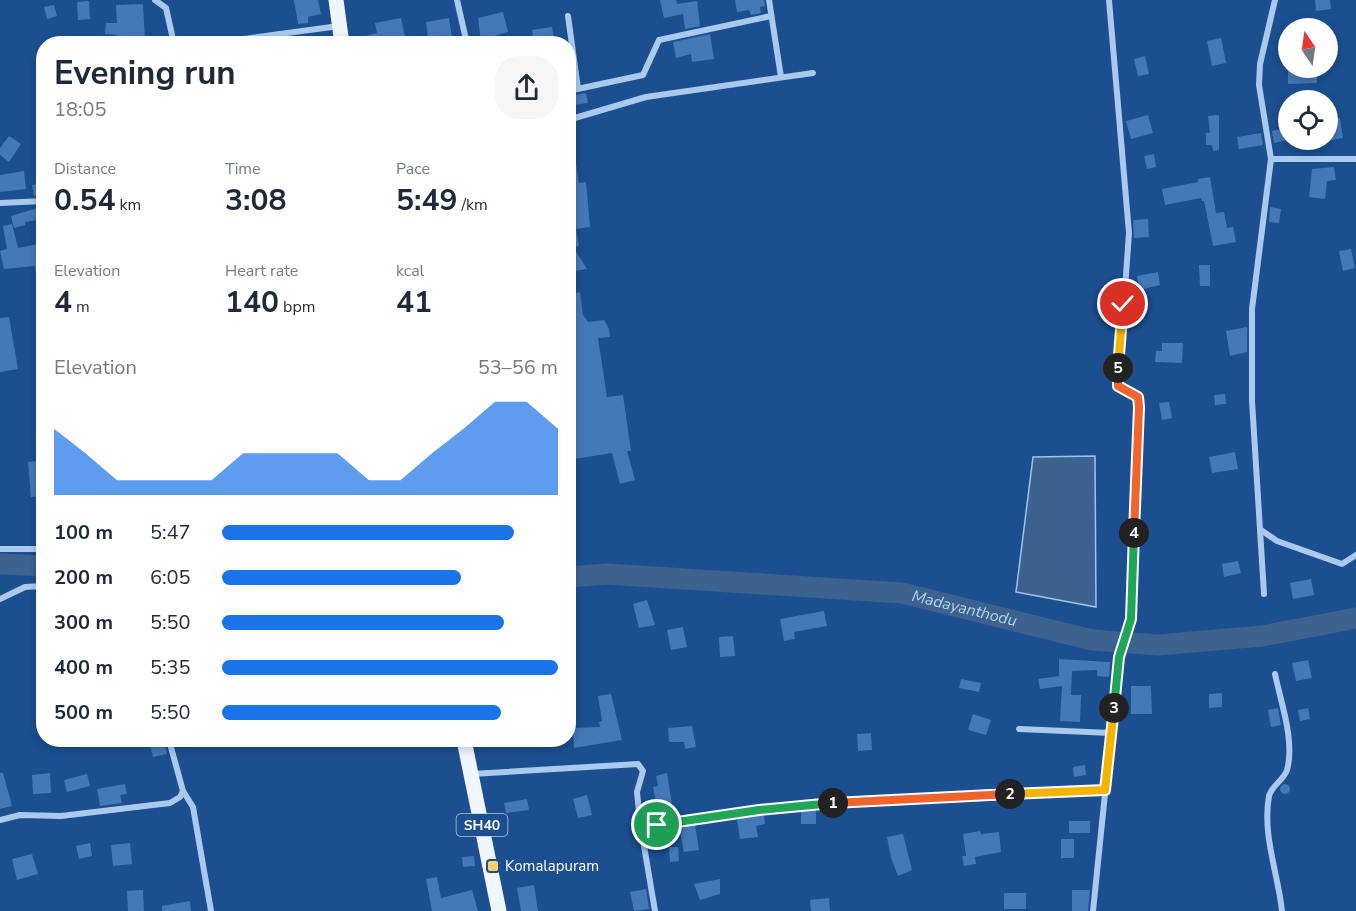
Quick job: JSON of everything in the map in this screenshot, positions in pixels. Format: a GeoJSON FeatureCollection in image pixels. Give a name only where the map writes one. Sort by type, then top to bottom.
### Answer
{"type":"FeatureCollection","features":[{"type":"Feature","properties":{"kind":"main road"},"geometry":{"type":"LineString","coordinates":[[336,0],[341,36]]}},
{"type":"Feature","properties":{"kind":"main road","name":"SH40"},"geometry":{"type":"LineString","coordinates":[[465,747],[499,911]]}},
{"type":"Feature","properties":{"kind":"street"},"geometry":{"type":"LineString","coordinates":[[155,0],[166,8]]}},
{"type":"Feature","properties":{"kind":"street"},"geometry":{"type":"LineString","coordinates":[[166,0],[172,36]]}},
{"type":"Feature","properties":{"kind":"street"},"geometry":{"type":"LineString","coordinates":[[457,0],[465,36]]}},
{"type":"Feature","properties":{"kind":"street"},"geometry":{"type":"LineString","coordinates":[[769,0],[781,77]]}},
{"type":"Feature","properties":{"kind":"street"},"geometry":{"type":"LineString","coordinates":[[1093,911],[1119,657],[1131,619],[1139,407],[1138,397],[1118,386],[1129,233],[1109,0]]}},
{"type":"Feature","properties":{"kind":"street"},"geometry":{"type":"LineString","coordinates":[[1264,594],[1252,400],[1252,309],[1271,159],[1259,85],[1260,64],[1275,0]]}},
{"type":"Feature","properties":{"kind":"street"},"geometry":{"type":"LineString","coordinates":[[568,16],[571,36]]}},
{"type":"Feature","properties":{"kind":"street"},"geometry":{"type":"LineString","coordinates":[[576,74],[578,89],[643,75],[659,40],[771,16]]}},
{"type":"Feature","properties":{"kind":"street"},"geometry":{"type":"LineString","coordinates":[[266,36],[340,26]]}},
{"type":"Feature","properties":{"kind":"street"},"geometry":{"type":"LineString","coordinates":[[576,118],[646,97],[813,73]]}},
{"type":"Feature","properties":{"kind":"street"},"geometry":{"type":"LineString","coordinates":[[1271,159],[1356,159]]}},
{"type":"Feature","properties":{"kind":"street"},"geometry":{"type":"LineString","coordinates":[[0,203],[36,201]]}},
{"type":"Feature","properties":{"kind":"street"},"geometry":{"type":"LineString","coordinates":[[1261,530],[1277,541],[1342,564],[1356,555]]}},
{"type":"Feature","properties":{"kind":"street"},"geometry":{"type":"LineString","coordinates":[[0,549],[36,549]]}},
{"type":"Feature","properties":{"kind":"street"},"geometry":{"type":"LineString","coordinates":[[0,599],[25,587],[36,586]]}},
{"type":"Feature","properties":{"kind":"street"},"geometry":{"type":"LineString","coordinates":[[1275,674],[1290,753],[1286,773],[1273,786],[1269,796],[1268,842],[1282,911]]}},
{"type":"Feature","properties":{"kind":"street"},"geometry":{"type":"LineString","coordinates":[[1019,729],[1111,733]]}},
{"type":"Feature","properties":{"kind":"street"},"geometry":{"type":"LineString","coordinates":[[171,747],[183,791],[193,807],[211,911]]}},
{"type":"Feature","properties":{"kind":"street"},"geometry":{"type":"LineString","coordinates":[[471,774],[638,764],[643,771],[637,792],[640,822],[655,911]]}},
{"type":"Feature","properties":{"kind":"street"},"geometry":{"type":"LineString","coordinates":[[640,822],[657,825],[800,805],[1105,790]]}},
{"type":"Feature","properties":{"kind":"street"},"geometry":{"type":"LineString","coordinates":[[0,820],[20,815],[61,816],[170,802],[180,797],[183,791]]}},
{"type":"Feature","properties":{"kind":"water"},"geometry":{"type":"Polygon","coordinates":[[[1095,456],[1096,607],[1016,592],[1033,457],[1095,456]]]}},
{"type":"Feature","properties":{"kind":"building"},"geometry":{"type":"Polygon","coordinates":[[[294,0],[318,0],[321,14],[308,17],[308,23],[298,24],[294,0]]]}},
{"type":"Feature","properties":{"kind":"building"},"geometry":{"type":"Polygon","coordinates":[[[660,0],[676,0],[677,4],[697,1],[700,26],[685,29],[683,14],[664,18],[660,0]]]}},
{"type":"Feature","properties":{"kind":"building"},"geometry":{"type":"Polygon","coordinates":[[[735,0],[764,0],[765,6],[760,7],[761,13],[751,15],[749,10],[737,12],[735,0]]]}},
{"type":"Feature","properties":{"kind":"building"},"geometry":{"type":"Polygon","coordinates":[[[1315,0],[1330,0],[1331,9],[1316,11],[1315,0]]]}},
{"type":"Feature","properties":{"kind":"building"},"geometry":{"type":"Polygon","coordinates":[[[89,1],[90,19],[78,20],[77,2],[89,1]]]}},
{"type":"Feature","properties":{"kind":"building"},"geometry":{"type":"Polygon","coordinates":[[[143,4],[145,36],[105,34],[106,23],[117,23],[116,5],[143,4]]]}},
{"type":"Feature","properties":{"kind":"building"},"geometry":{"type":"Polygon","coordinates":[[[54,5],[57,16],[47,19],[44,7],[54,5]]]}},
{"type":"Feature","properties":{"kind":"building"},"geometry":{"type":"Polygon","coordinates":[[[503,12],[508,32],[494,36],[480,36],[478,18],[503,12]]]}},
{"type":"Feature","properties":{"kind":"building"},"geometry":{"type":"Polygon","coordinates":[[[401,18],[405,36],[365,36],[377,33],[375,23],[401,18]]]}},
{"type":"Feature","properties":{"kind":"building"},"geometry":{"type":"Polygon","coordinates":[[[449,18],[452,36],[428,36],[426,22],[449,18]]]}},
{"type":"Feature","properties":{"kind":"building"},"geometry":{"type":"Polygon","coordinates":[[[552,27],[554,36],[533,36],[532,30],[552,27]]]}},
{"type":"Feature","properties":{"kind":"building"},"geometry":{"type":"Polygon","coordinates":[[[710,34],[714,59],[692,62],[691,54],[676,58],[673,42],[710,34]]]}},
{"type":"Feature","properties":{"kind":"building"},"geometry":{"type":"Polygon","coordinates":[[[1221,38],[1226,63],[1212,66],[1207,41],[1221,38]]]}},
{"type":"Feature","properties":{"kind":"building"},"geometry":{"type":"Polygon","coordinates":[[[1145,56],[1149,74],[1138,76],[1134,59],[1145,56]]]}},
{"type":"Feature","properties":{"kind":"building"},"geometry":{"type":"Polygon","coordinates":[[[1288,78],[1317,78],[1317,83],[1288,84],[1288,78]]]}},
{"type":"Feature","properties":{"kind":"building"},"geometry":{"type":"Polygon","coordinates":[[[586,93],[588,103],[576,105],[576,95],[586,93]]]}},
{"type":"Feature","properties":{"kind":"building"},"geometry":{"type":"Polygon","coordinates":[[[1148,115],[1153,133],[1131,139],[1126,121],[1148,115]]]}},
{"type":"Feature","properties":{"kind":"building"},"geometry":{"type":"Polygon","coordinates":[[[1219,115],[1219,150],[1213,151],[1212,145],[1206,145],[1206,133],[1210,133],[1208,116],[1219,115]]]}},
{"type":"Feature","properties":{"kind":"building"},"geometry":{"type":"Polygon","coordinates":[[[1338,118],[1340,118],[1343,138],[1338,139],[1338,118]]]}},
{"type":"Feature","properties":{"kind":"building"},"geometry":{"type":"Polygon","coordinates":[[[1278,130],[1278,142],[1274,143],[1272,131],[1278,130]]]}},
{"type":"Feature","properties":{"kind":"building"},"geometry":{"type":"Polygon","coordinates":[[[1261,133],[1263,145],[1239,149],[1237,137],[1261,133]]]}},
{"type":"Feature","properties":{"kind":"building"},"geometry":{"type":"Polygon","coordinates":[[[9,136],[21,144],[9,162],[0,155],[0,148],[9,136]]]}},
{"type":"Feature","properties":{"kind":"building"},"geometry":{"type":"Polygon","coordinates":[[[1154,154],[1156,167],[1147,169],[1144,156],[1154,154]]]}},
{"type":"Feature","properties":{"kind":"building"},"geometry":{"type":"Polygon","coordinates":[[[576,164],[579,183],[586,182],[590,227],[576,229],[576,164]]]}},
{"type":"Feature","properties":{"kind":"building"},"geometry":{"type":"Polygon","coordinates":[[[1334,167],[1336,180],[1327,181],[1325,199],[1309,197],[1312,169],[1334,167]]]}},
{"type":"Feature","properties":{"kind":"building"},"geometry":{"type":"Polygon","coordinates":[[[24,171],[26,189],[0,192],[0,175],[24,171]]]}},
{"type":"Feature","properties":{"kind":"building"},"geometry":{"type":"Polygon","coordinates":[[[1210,177],[1216,213],[1224,212],[1227,228],[1233,227],[1236,242],[1213,246],[1204,201],[1201,198],[1165,205],[1162,189],[1198,182],[1198,179],[1210,177]]]}},
{"type":"Feature","properties":{"kind":"building"},"geometry":{"type":"Polygon","coordinates":[[[36,184],[36,196],[34,196],[32,185],[36,184]]]}},
{"type":"Feature","properties":{"kind":"building"},"geometry":{"type":"Polygon","coordinates":[[[1270,207],[1281,209],[1279,223],[1269,222],[1270,207]]]}},
{"type":"Feature","properties":{"kind":"building"},"geometry":{"type":"Polygon","coordinates":[[[36,208],[36,220],[25,222],[25,225],[14,228],[11,216],[36,208]]]}},
{"type":"Feature","properties":{"kind":"building"},"geometry":{"type":"Polygon","coordinates":[[[1148,219],[1149,237],[1134,238],[1133,220],[1148,219]]]}},
{"type":"Feature","properties":{"kind":"building"},"geometry":{"type":"Polygon","coordinates":[[[12,224],[18,248],[36,245],[36,277],[35,266],[4,269],[0,251],[7,249],[3,226],[12,224]]]}},
{"type":"Feature","properties":{"kind":"building"},"geometry":{"type":"Polygon","coordinates":[[[576,229],[579,246],[576,246],[576,229]]]}},
{"type":"Feature","properties":{"kind":"building"},"geometry":{"type":"Polygon","coordinates":[[[1351,249],[1355,268],[1343,271],[1339,251],[1351,249]]]}},
{"type":"Feature","properties":{"kind":"building"},"geometry":{"type":"Polygon","coordinates":[[[576,252],[587,269],[576,271],[576,252]]]}},
{"type":"Feature","properties":{"kind":"building"},"geometry":{"type":"Polygon","coordinates":[[[1199,265],[1210,265],[1210,286],[1200,286],[1199,265]]]}},
{"type":"Feature","properties":{"kind":"building"},"geometry":{"type":"Polygon","coordinates":[[[1158,272],[1160,285],[1139,290],[1137,276],[1158,272]]]}},
{"type":"Feature","properties":{"kind":"building"},"geometry":{"type":"Polygon","coordinates":[[[580,292],[583,315],[588,322],[604,320],[609,329],[610,337],[598,338],[607,397],[623,395],[631,451],[627,451],[635,480],[620,484],[612,453],[576,459],[576,293],[580,292]]]}},
{"type":"Feature","properties":{"kind":"building"},"geometry":{"type":"Polygon","coordinates":[[[9,317],[18,369],[0,372],[0,318],[9,317]]]}},
{"type":"Feature","properties":{"kind":"building"},"geometry":{"type":"Polygon","coordinates":[[[1247,327],[1247,352],[1230,356],[1226,331],[1247,327]]]}},
{"type":"Feature","properties":{"kind":"building"},"geometry":{"type":"Polygon","coordinates":[[[1162,343],[1183,343],[1182,363],[1155,362],[1156,351],[1162,351],[1162,343]]]}},
{"type":"Feature","properties":{"kind":"building"},"geometry":{"type":"Polygon","coordinates":[[[1225,394],[1226,404],[1215,405],[1214,395],[1225,394]]]}},
{"type":"Feature","properties":{"kind":"building"},"geometry":{"type":"Polygon","coordinates":[[[1169,402],[1172,418],[1162,420],[1159,403],[1169,402]]]}},
{"type":"Feature","properties":{"kind":"building"},"geometry":{"type":"Polygon","coordinates":[[[1235,452],[1238,469],[1212,473],[1209,457],[1235,452]]]}},
{"type":"Feature","properties":{"kind":"building"},"geometry":{"type":"Polygon","coordinates":[[[36,461],[36,497],[31,497],[28,462],[36,461]]]}},
{"type":"Feature","properties":{"kind":"building"},"geometry":{"type":"Polygon","coordinates":[[[1238,561],[1241,573],[1224,577],[1222,564],[1238,561]]]}},
{"type":"Feature","properties":{"kind":"building"},"geometry":{"type":"Polygon","coordinates":[[[1311,579],[1314,595],[1293,599],[1290,583],[1311,579]]]}},
{"type":"Feature","properties":{"kind":"building"},"geometry":{"type":"Polygon","coordinates":[[[647,600],[655,625],[639,628],[633,604],[647,600]]]}},
{"type":"Feature","properties":{"kind":"building"},"geometry":{"type":"Polygon","coordinates":[[[824,611],[827,626],[794,632],[795,639],[784,641],[780,619],[824,611]]]}},
{"type":"Feature","properties":{"kind":"building"},"geometry":{"type":"Polygon","coordinates":[[[683,627],[687,647],[671,650],[667,630],[683,627]]]}},
{"type":"Feature","properties":{"kind":"building"},"geometry":{"type":"Polygon","coordinates":[[[733,636],[735,656],[720,657],[719,637],[733,636]]]}},
{"type":"Feature","properties":{"kind":"building"},"geometry":{"type":"Polygon","coordinates":[[[1059,659],[1110,662],[1109,677],[1097,676],[1097,670],[1072,671],[1071,695],[1081,695],[1080,722],[1060,721],[1062,686],[1040,689],[1038,679],[1059,676],[1059,659]]]}},
{"type":"Feature","properties":{"kind":"building"},"geometry":{"type":"Polygon","coordinates":[[[1308,660],[1312,678],[1296,681],[1292,663],[1308,660]]]}},
{"type":"Feature","properties":{"kind":"building"},"geometry":{"type":"Polygon","coordinates":[[[961,679],[981,683],[979,692],[959,688],[961,679]]]}},
{"type":"Feature","properties":{"kind":"building"},"geometry":{"type":"Polygon","coordinates":[[[1131,686],[1151,686],[1152,714],[1131,714],[1131,686]]]}},
{"type":"Feature","properties":{"kind":"building"},"geometry":{"type":"Polygon","coordinates":[[[1222,693],[1222,707],[1209,708],[1209,694],[1222,693]]]}},
{"type":"Feature","properties":{"kind":"building"},"geometry":{"type":"Polygon","coordinates":[[[611,694],[622,740],[574,748],[576,747],[576,728],[600,727],[599,722],[602,721],[598,696],[611,694]]]}},
{"type":"Feature","properties":{"kind":"building"},"geometry":{"type":"Polygon","coordinates":[[[1278,708],[1281,725],[1271,727],[1268,710],[1278,708]]]}},
{"type":"Feature","properties":{"kind":"building"},"geometry":{"type":"Polygon","coordinates":[[[1308,708],[1310,719],[1300,721],[1298,710],[1308,708]]]}},
{"type":"Feature","properties":{"kind":"building"},"geometry":{"type":"Polygon","coordinates":[[[973,714],[991,720],[986,735],[968,730],[973,714]]]}},
{"type":"Feature","properties":{"kind":"building"},"geometry":{"type":"Polygon","coordinates":[[[692,726],[696,747],[685,749],[684,742],[669,742],[668,728],[692,726]]]}},
{"type":"Feature","properties":{"kind":"building"},"geometry":{"type":"Polygon","coordinates":[[[871,733],[872,750],[858,751],[857,734],[871,733]]]}},
{"type":"Feature","properties":{"kind":"building"},"geometry":{"type":"Polygon","coordinates":[[[151,747],[166,747],[167,754],[153,757],[151,747]]]}},
{"type":"Feature","properties":{"kind":"building"},"geometry":{"type":"Polygon","coordinates":[[[1085,765],[1086,775],[1074,777],[1073,767],[1085,765]]]}},
{"type":"Feature","properties":{"kind":"building"},"geometry":{"type":"Polygon","coordinates":[[[0,773],[3,773],[12,806],[0,809],[0,773]]]}},
{"type":"Feature","properties":{"kind":"building"},"geometry":{"type":"Polygon","coordinates":[[[50,773],[51,793],[33,794],[32,775],[50,773]]]}},
{"type":"Feature","properties":{"kind":"building"},"geometry":{"type":"Polygon","coordinates":[[[667,773],[672,805],[657,807],[653,787],[658,786],[656,776],[667,773]]]}},
{"type":"Feature","properties":{"kind":"building"},"geometry":{"type":"Polygon","coordinates":[[[87,774],[90,786],[67,792],[64,780],[87,774]]]}},
{"type":"Feature","properties":{"kind":"building"},"geometry":{"type":"Polygon","coordinates":[[[125,784],[127,794],[120,795],[122,803],[100,806],[97,789],[125,784]]]}},
{"type":"Feature","properties":{"kind":"building"},"geometry":{"type":"Polygon","coordinates":[[[1285,784],[1289,785],[1289,793],[1285,794],[1281,793],[1280,789],[1281,785],[1285,784]]]}},
{"type":"Feature","properties":{"kind":"building"},"geometry":{"type":"Polygon","coordinates":[[[587,795],[592,815],[578,818],[573,799],[587,795]]]}},
{"type":"Feature","properties":{"kind":"building"},"geometry":{"type":"Polygon","coordinates":[[[527,799],[529,810],[506,813],[504,803],[527,799]]]}},
{"type":"Feature","properties":{"kind":"building"},"geometry":{"type":"Polygon","coordinates":[[[801,811],[816,811],[816,824],[801,824],[801,811]]]}},
{"type":"Feature","properties":{"kind":"building"},"geometry":{"type":"Polygon","coordinates":[[[764,815],[765,824],[756,826],[758,837],[740,839],[737,819],[764,815]]]}},
{"type":"Feature","properties":{"kind":"building"},"geometry":{"type":"Polygon","coordinates":[[[1069,821],[1090,821],[1090,833],[1069,833],[1069,821]]]}},
{"type":"Feature","properties":{"kind":"building"},"geometry":{"type":"Polygon","coordinates":[[[695,825],[699,850],[684,852],[679,827],[695,825]]]}},
{"type":"Feature","properties":{"kind":"building"},"geometry":{"type":"Polygon","coordinates":[[[980,831],[981,834],[999,832],[1001,852],[975,857],[976,864],[964,866],[962,856],[966,856],[963,834],[980,831]]]}},
{"type":"Feature","properties":{"kind":"building"},"geometry":{"type":"Polygon","coordinates":[[[903,834],[912,870],[898,876],[891,858],[887,837],[903,834]]]}},
{"type":"Feature","properties":{"kind":"building"},"geometry":{"type":"Polygon","coordinates":[[[1061,839],[1074,839],[1074,858],[1061,858],[1061,839]]]}},
{"type":"Feature","properties":{"kind":"building"},"geometry":{"type":"Polygon","coordinates":[[[90,843],[92,856],[79,859],[76,846],[90,843]]]}},
{"type":"Feature","properties":{"kind":"building"},"geometry":{"type":"Polygon","coordinates":[[[130,843],[132,864],[113,866],[111,845],[130,843]]]}},
{"type":"Feature","properties":{"kind":"building"},"geometry":{"type":"Polygon","coordinates":[[[669,847],[678,847],[679,861],[670,862],[669,847]]]}},
{"type":"Feature","properties":{"kind":"building"},"geometry":{"type":"Polygon","coordinates":[[[32,854],[38,874],[17,880],[12,859],[32,854]]]}},
{"type":"Feature","properties":{"kind":"building"},"geometry":{"type":"Polygon","coordinates":[[[474,856],[475,866],[463,867],[462,857],[474,856]]]}},
{"type":"Feature","properties":{"kind":"building"},"geometry":{"type":"Polygon","coordinates":[[[437,877],[441,898],[472,890],[478,911],[432,911],[426,879],[437,877]]]}},
{"type":"Feature","properties":{"kind":"building"},"geometry":{"type":"Polygon","coordinates":[[[720,879],[720,894],[700,900],[694,884],[720,879]]]}},
{"type":"Feature","properties":{"kind":"building"},"geometry":{"type":"Polygon","coordinates":[[[534,885],[538,911],[521,911],[517,888],[534,885]]]}},
{"type":"Feature","properties":{"kind":"building"},"geometry":{"type":"Polygon","coordinates":[[[646,889],[649,909],[634,911],[630,892],[646,889]]]}},
{"type":"Feature","properties":{"kind":"building"},"geometry":{"type":"Polygon","coordinates":[[[143,890],[144,911],[128,911],[127,891],[143,890]]]}},
{"type":"Feature","properties":{"kind":"building"},"geometry":{"type":"Polygon","coordinates":[[[1072,890],[1090,890],[1088,911],[1072,911],[1072,890]]]}},
{"type":"Feature","properties":{"kind":"building"},"geometry":{"type":"Polygon","coordinates":[[[1004,893],[1026,893],[1026,909],[1004,909],[1004,893]]]}},
{"type":"Feature","properties":{"kind":"building"},"geometry":{"type":"Polygon","coordinates":[[[829,898],[830,911],[811,911],[810,900],[829,898]]]}},
{"type":"Feature","properties":{"kind":"building"},"geometry":{"type":"Polygon","coordinates":[[[190,901],[191,911],[162,911],[162,906],[190,901]]]}},
{"type":"Feature","properties":{"kind":"waterway","name":"Madayanthodu"},"geometry":{"type":"LineString","coordinates":[[0,564],[36,566]]}},
{"type":"Feature","properties":{"kind":"waterway","name":"Madayanthodu"},"geometry":{"type":"LineString","coordinates":[[576,576],[607,574],[902,593],[1092,640],[1158,645],[1262,636],[1356,618]]}},
{"type":"Feature","properties":{"kind":"place","name":"Komalapuram"},"geometry":{"type":"Point","coordinates":[493,866]}},
{"type":"Feature","properties":{"kind":"route"},"geometry":{"type":"LineString","coordinates":[[657,825],[800,805],[1105,790],[1119,657],[1131,619],[1139,407],[1138,397],[1118,386],[1123,304]]}}]}
